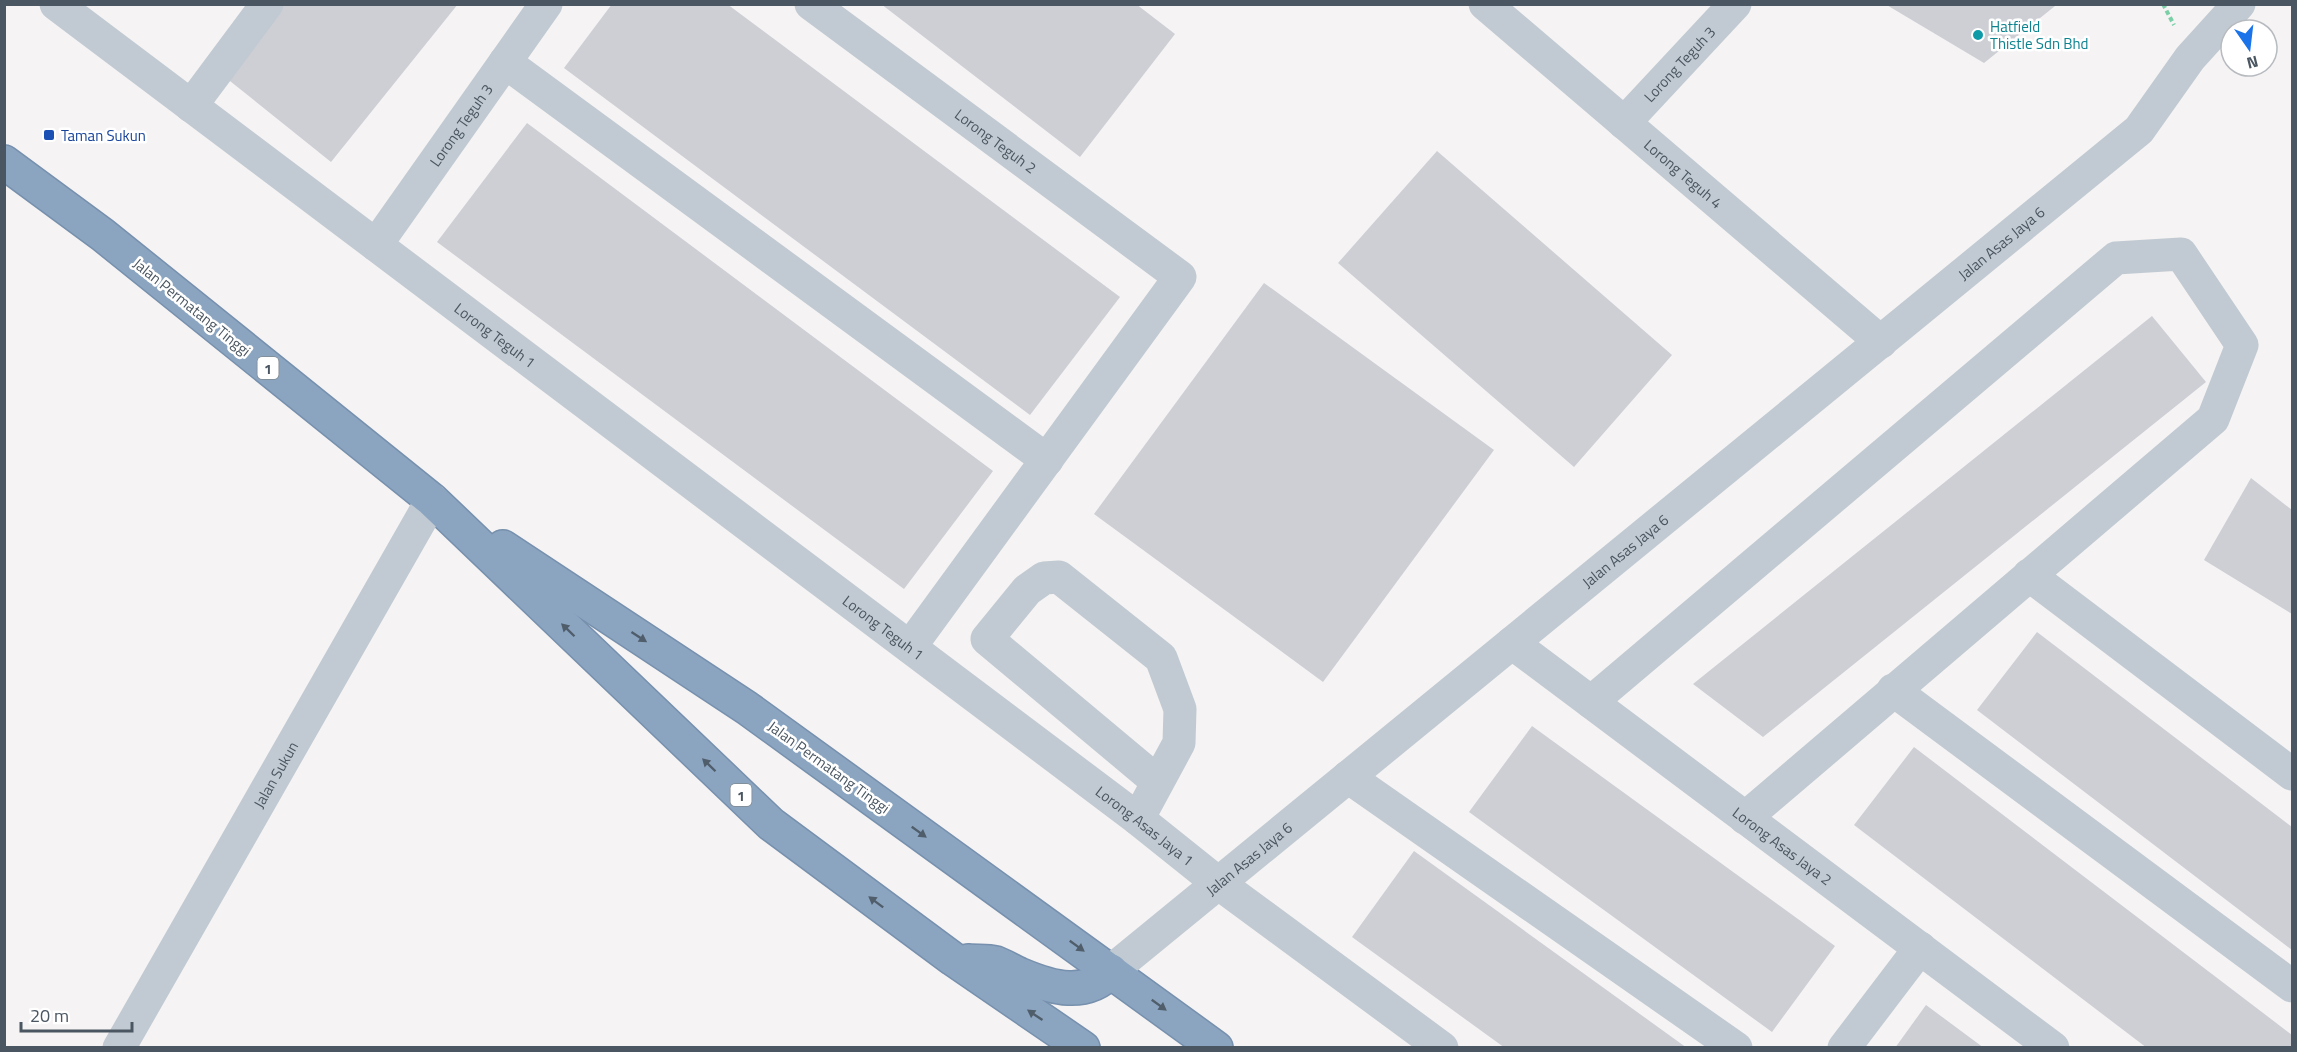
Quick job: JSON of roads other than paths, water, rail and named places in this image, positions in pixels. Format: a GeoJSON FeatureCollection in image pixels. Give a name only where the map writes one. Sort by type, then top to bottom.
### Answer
{"type":"FeatureCollection","features":[{"type":"Feature","properties":{"kind":"highway","name":"Jalan Permatang Tinggi"},"geometry":{"type":"LineString","coordinates":[[4,162],[104,235],[432,500],[771,824],[953,959],[1083,1047]]}},
{"type":"Feature","properties":{"kind":"highway","name":"Jalan Permatang Tinggi"},"geometry":{"type":"LineString","coordinates":[[432,500],[747,708],[1216,1047]]}},
{"type":"Feature","properties":{"kind":"highway"},"geometry":{"type":"LineString","coordinates":[[953,959],[996,963],[1051,985],[1076,989],[1101,982],[1112,971]]}},
{"type":"Feature","properties":{"kind":"street","name":"Lorong Teguh 1"},"geometry":{"type":"LineString","coordinates":[[56,4],[922,657]]}},
{"type":"Feature","properties":{"kind":"street"},"geometry":{"type":"LineString","coordinates":[[191,106],[267,4]]}},
{"type":"Feature","properties":{"kind":"street","name":"Lorong Teguh 3"},"geometry":{"type":"LineString","coordinates":[[376,245],[546,4]]}},
{"type":"Feature","properties":{"kind":"street","name":"Lorong Teguh 2"},"geometry":{"type":"LineString","coordinates":[[810,4],[1180,278],[1047,460]]}},
{"type":"Feature","properties":{"kind":"street","name":"Lorong Teguh 4"},"geometry":{"type":"LineString","coordinates":[[1485,4],[1881,342]]}},
{"type":"Feature","properties":{"kind":"street","name":"Lorong Teguh 3"},"geometry":{"type":"LineString","coordinates":[[1624,123],[1735,4]]}},
{"type":"Feature","properties":{"kind":"street","name":"Jalan Asas Jaya 6"},"geometry":{"type":"LineString","coordinates":[[1112,971],[2139,130],[2190,58],[2239,4]]}},
{"type":"Feature","properties":{"kind":"street"},"geometry":{"type":"LineString","coordinates":[[505,62],[1047,460],[922,657]]}},
{"type":"Feature","properties":{"kind":"street"},"geometry":{"type":"LineString","coordinates":[[1591,702],[2116,258],[2181,254],[2242,345],[2213,419],[1893,690],[1746,818]]}},
{"type":"Feature","properties":{"kind":"street","name":"Jalan Sukun"},"geometry":{"type":"LineString","coordinates":[[119,1047],[432,500]]}},
{"type":"Feature","properties":{"kind":"street"},"geometry":{"type":"LineString","coordinates":[[2030,575],[2292,774]]}},
{"type":"Feature","properties":{"kind":"street"},"geometry":{"type":"LineString","coordinates":[[1138,819],[1158,783],[1179,743],[1180,709],[1161,658],[1059,577],[1044,578],[1027,590],[987,639],[1158,783]]}},
{"type":"Feature","properties":{"kind":"street","name":"Lorong Asas Jaya 2"},"geometry":{"type":"LineString","coordinates":[[1512,643],[2053,1047]]}},
{"type":"Feature","properties":{"kind":"street","name":"Lorong Asas Jaya 1"},"geometry":{"type":"LineString","coordinates":[[922,657],[1138,819],[1218,883],[1442,1047]]}},
{"type":"Feature","properties":{"kind":"street"},"geometry":{"type":"LineString","coordinates":[[1893,690],[2292,986]]}},
{"type":"Feature","properties":{"kind":"street"},"geometry":{"type":"LineString","coordinates":[[1348,777],[1736,1047]]}},
{"type":"Feature","properties":{"kind":"street"},"geometry":{"type":"LineString","coordinates":[[1844,1047],[1920,948]]}},
{"type":"Feature","properties":{"kind":"place","name":"Hatfield Thistle Sdn Bhd"},"geometry":{"type":"Point","coordinates":[1978,35]}},
{"type":"Feature","properties":{"kind":"place","name":"Taman Sukun"},"geometry":{"type":"Point","coordinates":[49,135]}}]}
